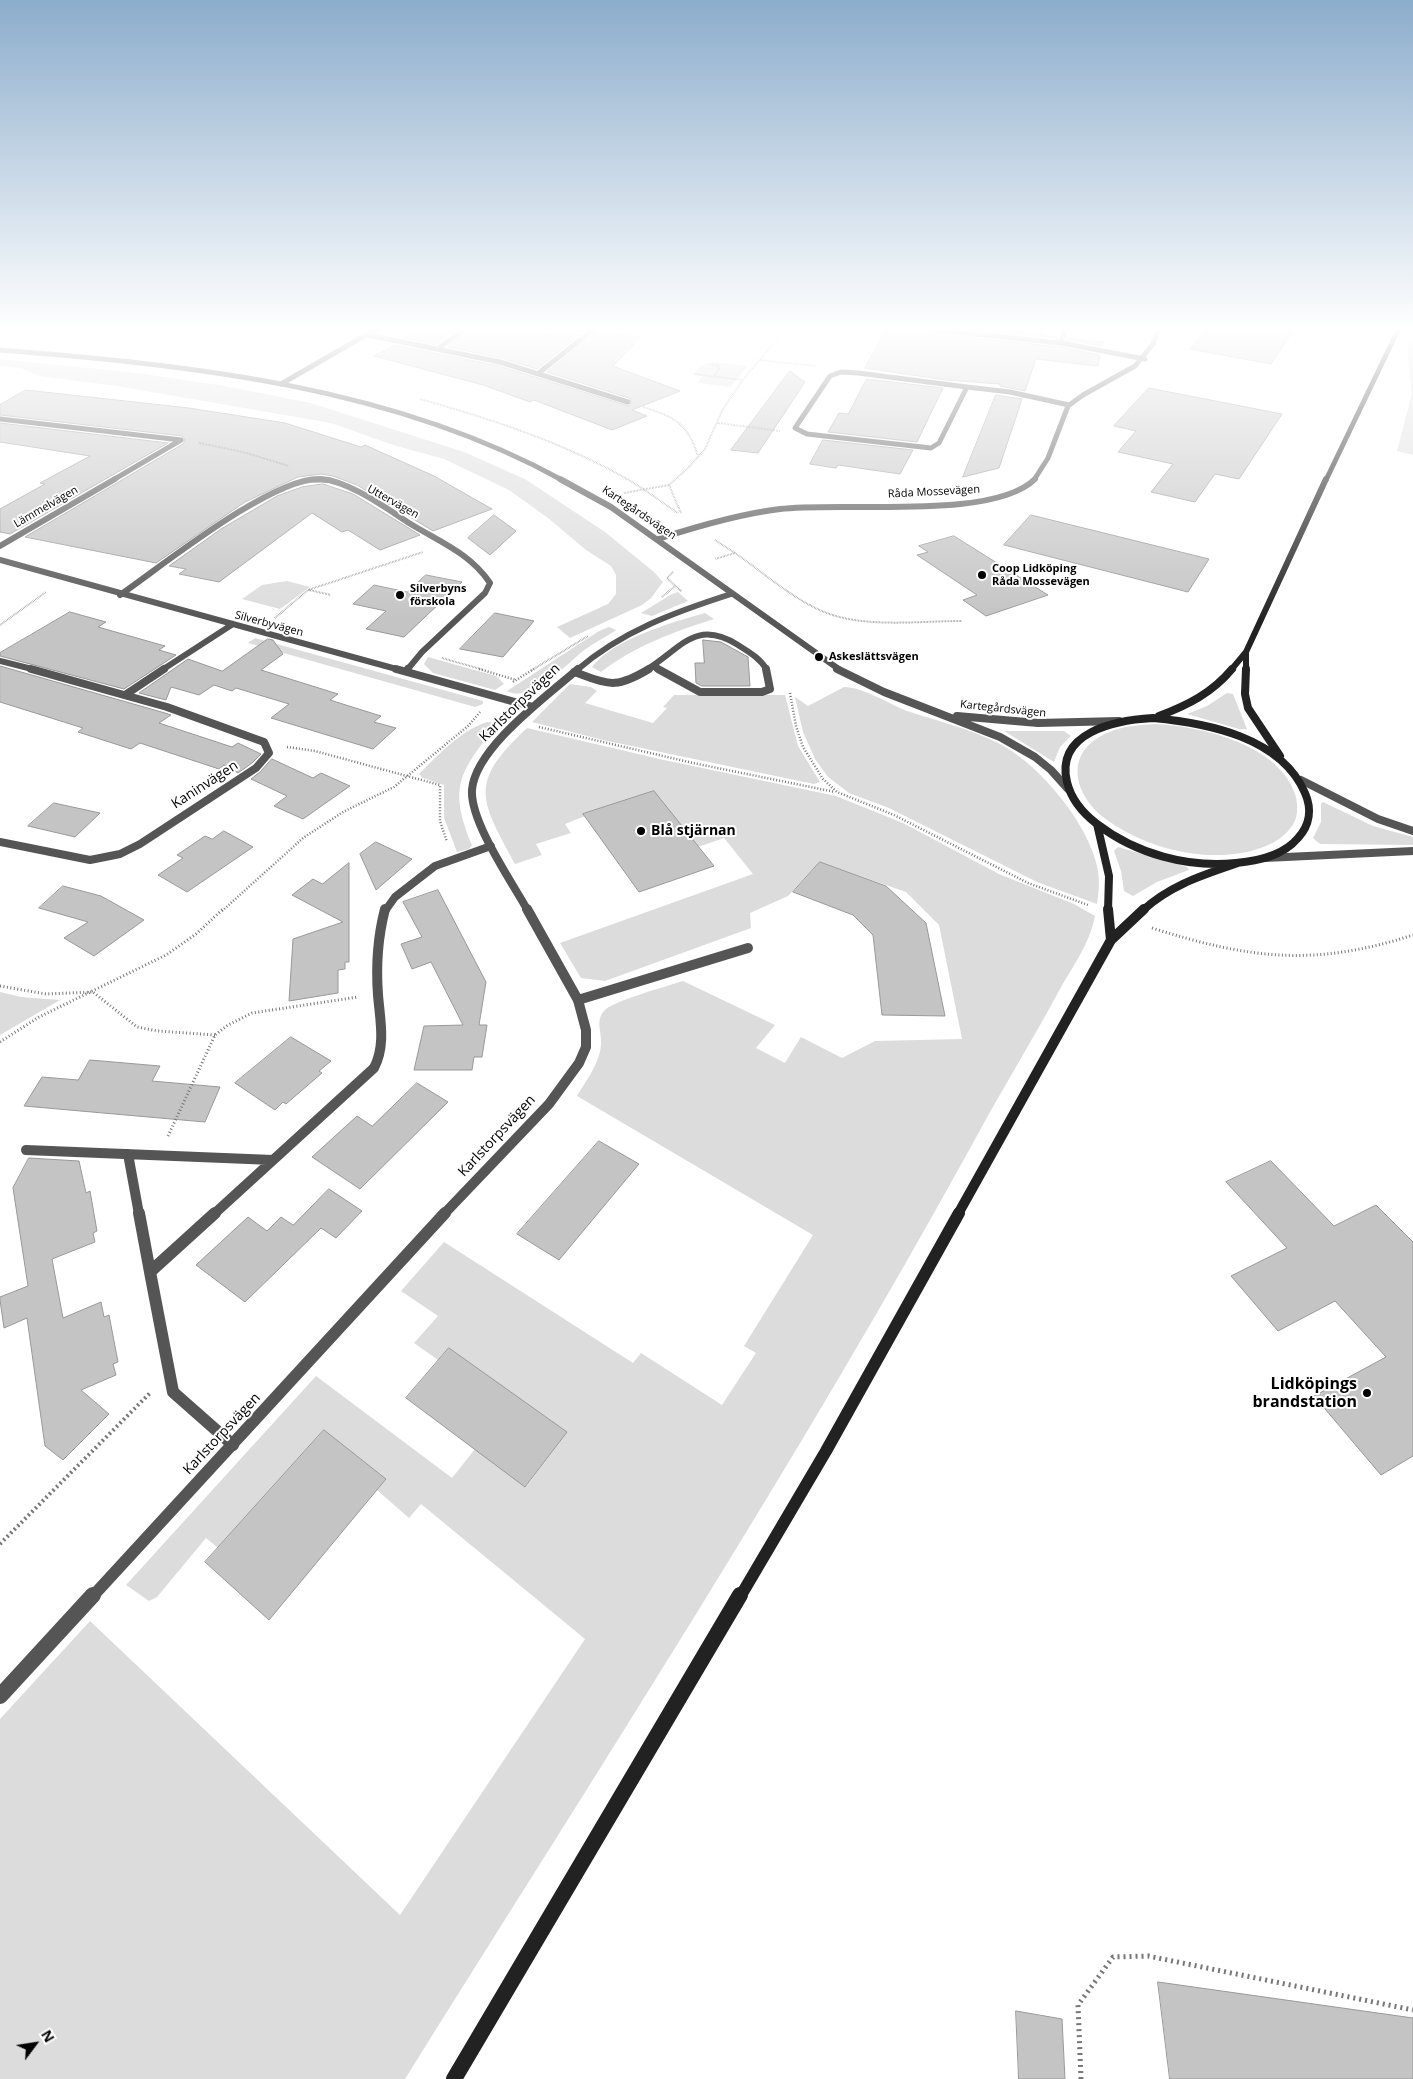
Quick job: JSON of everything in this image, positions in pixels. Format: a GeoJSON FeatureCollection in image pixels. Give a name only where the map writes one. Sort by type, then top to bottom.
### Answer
{"type":"FeatureCollection","features":[{"type":"Feature","properties":{"kind":"main road"},"geometry":{"type":"LineString","coordinates":[[1153,718],[1184,707],[1209,693],[1231,672],[1246,652],[1351,425]]}},
{"type":"Feature","properties":{"kind":"main road"},"geometry":{"type":"LineString","coordinates":[[1246,652],[1245,694],[1248,708],[1290,770]]}},
{"type":"Feature","properties":{"kind":"main road"},"geometry":{"type":"LineString","coordinates":[[454,2079],[826,1451],[1111,940],[1157,897],[1181,883],[1238,863],[1264,858],[1294,843],[1306,827],[1310,808],[1300,780],[1266,750],[1236,735],[1185,721],[1153,718],[1124,721],[1096,729],[1075,744],[1064,765],[1068,789],[1079,806],[1096,824],[1131,844],[1173,858],[1210,863],[1238,863]]}},
{"type":"Feature","properties":{"kind":"main road"},"geometry":{"type":"LineString","coordinates":[[1096,824],[1109,876],[1108,918],[1111,940]]}},
{"type":"Feature","properties":{"kind":"street"},"geometry":{"type":"LineString","coordinates":[[52,425],[181,440]]}},
{"type":"Feature","properties":{"kind":"street","name":"Kartegårdsvägen"},"geometry":{"type":"LineString","coordinates":[[437,425],[506,451],[577,486],[658,539],[835,668],[884,692],[1000,737],[1020,748],[1051,770],[1068,789]]}},
{"type":"Feature","properties":{"kind":"street"},"geometry":{"type":"LineString","coordinates":[[797,425],[796,430],[798,432],[917,448],[931,448],[940,443],[949,425]]}},
{"type":"Feature","properties":{"kind":"street","name":"Råda Mossevägen"},"geometry":{"type":"LineString","coordinates":[[658,539],[727,518],[786,508],[963,503],[1006,495],[1027,485],[1042,469],[1061,425]]}},
{"type":"Feature","properties":{"kind":"street","name":"Lämmelvägen"},"geometry":{"type":"LineString","coordinates":[[0,546],[181,440]]}},
{"type":"Feature","properties":{"kind":"street"},"geometry":{"type":"LineString","coordinates":[[120,595],[258,502],[292,484],[314,478]]}},
{"type":"Feature","properties":{"kind":"street","name":"Uttervägen"},"geometry":{"type":"LineString","coordinates":[[314,478],[329,480],[358,494],[446,545],[485,574],[490,583],[484,593],[422,652],[407,672]]}},
{"type":"Feature","properties":{"kind":"street","name":"Silverbyvägen"},"geometry":{"type":"LineString","coordinates":[[0,560],[120,595],[233,624],[533,707]]}},
{"type":"Feature","properties":{"kind":"street","name":"Karlstorpsvägen"},"geometry":{"type":"LineString","coordinates":[[0,1696],[564,1085],[579,1063],[586,1046],[586,1030],[578,1000],[491,846],[474,804],[474,780],[485,757],[533,707],[595,653],[620,638],[652,623],[731,594]]}},
{"type":"Feature","properties":{"kind":"street"},"geometry":{"type":"LineString","coordinates":[[125,695],[233,624]]}},
{"type":"Feature","properties":{"kind":"street"},"geometry":{"type":"LineString","coordinates":[[574,672],[617,684],[654,666],[690,636],[712,633],[732,640],[765,666],[769,672],[770,689],[762,692],[700,692],[654,666]]}},
{"type":"Feature","properties":{"kind":"street"},"geometry":{"type":"LineString","coordinates":[[0,661],[125,695],[238,732],[264,742],[269,748]]}},
{"type":"Feature","properties":{"kind":"street","name":"Kartegårdsvägen"},"geometry":{"type":"LineString","coordinates":[[941,713],[1020,724],[1052,725],[1124,721]]}},
{"type":"Feature","properties":{"kind":"street","name":"Kaninvägen"},"geometry":{"type":"LineString","coordinates":[[0,842],[90,860],[120,854],[140,844],[256,768],[266,758],[269,748]]}},
{"type":"Feature","properties":{"kind":"street"},"geometry":{"type":"LineString","coordinates":[[1300,780],[1378,819],[1413,831]]}},
{"type":"Feature","properties":{"kind":"street"},"geometry":{"type":"LineString","coordinates":[[150,1272],[370,1073],[377,1063],[381,1027],[378,994],[380,926],[388,905],[395,896],[428,870],[456,857],[491,846]]}},
{"type":"Feature","properties":{"kind":"street"},"geometry":{"type":"LineString","coordinates":[[1264,858],[1355,852],[1413,851]]}},
{"type":"Feature","properties":{"kind":"street"},"geometry":{"type":"LineString","coordinates":[[578,1000],[748,948]]}},
{"type":"Feature","properties":{"kind":"street"},"geometry":{"type":"LineString","coordinates":[[26,1150],[273,1160]]}},
{"type":"Feature","properties":{"kind":"street"},"geometry":{"type":"LineString","coordinates":[[128,1154],[173,1392],[233,1445]]}},
{"type":"Feature","properties":{"kind":"path"},"geometry":{"type":"LineString","coordinates":[[683,425],[693,438],[698,456]]}},
{"type":"Feature","properties":{"kind":"path"},"geometry":{"type":"LineString","coordinates":[[617,492],[645,491],[669,485],[705,449],[717,425]]}},
{"type":"Feature","properties":{"kind":"path"},"geometry":{"type":"LineString","coordinates":[[728,425],[798,432]]}},
{"type":"Feature","properties":{"kind":"path"},"geometry":{"type":"LineString","coordinates":[[181,440],[213,445],[260,457],[289,466],[314,478]]}},
{"type":"Feature","properties":{"kind":"path"},"geometry":{"type":"LineString","coordinates":[[669,485],[682,516]]}},
{"type":"Feature","properties":{"kind":"path"},"geometry":{"type":"LineString","coordinates":[[276,617],[308,590],[446,545]]}},
{"type":"Feature","properties":{"kind":"path"},"geometry":{"type":"LineString","coordinates":[[735,553],[806,602],[835,616],[868,622],[962,621]]}},
{"type":"Feature","properties":{"kind":"path"},"geometry":{"type":"LineString","coordinates":[[659,600],[675,586]]}},
{"type":"Feature","properties":{"kind":"path"},"geometry":{"type":"LineString","coordinates":[[0,625],[48,590]]}},
{"type":"Feature","properties":{"kind":"path"},"geometry":{"type":"LineString","coordinates":[[308,590],[331,595]]}},
{"type":"Feature","properties":{"kind":"path"},"geometry":{"type":"LineString","coordinates":[[0,1042],[39,1017],[166,955],[196,934],[303,838],[343,812],[394,787],[451,738],[468,726],[495,696],[516,680],[591,634]]}},
{"type":"Feature","properties":{"kind":"path"},"geometry":{"type":"LineString","coordinates":[[422,652],[516,680]]}},
{"type":"Feature","properties":{"kind":"path"},"geometry":{"type":"LineString","coordinates":[[269,748],[297,747],[406,778],[440,785],[438,803],[443,833],[456,857]]}},
{"type":"Feature","properties":{"kind":"path"},"geometry":{"type":"LineString","coordinates":[[1149,927],[1216,948],[1292,958],[1349,954],[1413,935]]}},
{"type":"Feature","properties":{"kind":"path"},"geometry":{"type":"LineString","coordinates":[[0,986],[40,994],[71,995],[93,992],[129,1022],[142,1029],[215,1035]]}},
{"type":"Feature","properties":{"kind":"path"},"geometry":{"type":"LineString","coordinates":[[159,1154],[215,1035],[233,1022],[252,1013],[378,994]]}},
{"type":"Feature","properties":{"kind":"path"},"geometry":{"type":"LineString","coordinates":[[0,1544],[169,1374]]}},
{"type":"Feature","properties":{"kind":"path"},"geometry":{"type":"LineString","coordinates":[[1081,2079],[1078,2005],[1113,1957],[1148,1956],[1413,2010]]}},
{"type":"Feature","properties":{"kind":"shaded area"},"geometry":{"type":"Polygon","coordinates":[[[337,425],[380,425],[464,452],[525,479],[605,532],[654,572],[663,582],[651,598],[642,605],[570,638],[557,627],[608,604],[616,594],[616,575],[611,566],[586,550],[548,518],[509,490],[444,459],[393,445],[337,425]]]}},
{"type":"Feature","properties":{"kind":"shaded area"},"geometry":{"type":"Polygon","coordinates":[[[1404,425],[1413,425],[1413,455],[1397,451],[1404,425]]]}},
{"type":"Feature","properties":{"kind":"shaded area"},"geometry":{"type":"Polygon","coordinates":[[[287,581],[310,587],[280,609],[242,599],[262,585],[287,581]]]}},
{"type":"Feature","properties":{"kind":"shaded area"},"geometry":{"type":"Polygon","coordinates":[[[678,592],[688,601],[652,616],[641,613],[672,594],[678,592]]]}},
{"type":"Feature","properties":{"kind":"shaded area"},"geometry":{"type":"Polygon","coordinates":[[[705,613],[714,619],[641,647],[601,672],[592,667],[614,648],[629,640],[677,621],[705,613]]]}},
{"type":"Feature","properties":{"kind":"shaded area"},"geometry":{"type":"Polygon","coordinates":[[[609,627],[616,630],[587,648],[548,681],[526,692],[516,694],[507,691],[599,631],[609,627]]]}},
{"type":"Feature","properties":{"kind":"shaded area"},"geometry":{"type":"Polygon","coordinates":[[[255,638],[483,701],[483,704],[475,707],[248,643],[255,638]]]}},
{"type":"Feature","properties":{"kind":"shaded area"},"geometry":{"type":"Polygon","coordinates":[[[428,657],[496,676],[504,684],[495,690],[433,673],[424,664],[428,657]]]}},
{"type":"Feature","properties":{"kind":"shaded area"},"geometry":{"type":"Polygon","coordinates":[[[570,684],[591,687],[597,691],[585,703],[653,723],[667,708],[663,707],[674,695],[785,695],[798,746],[820,782],[814,784],[603,740],[532,722],[570,684]]]}},
{"type":"Feature","properties":{"kind":"shaded area"},"geometry":{"type":"Polygon","coordinates":[[[844,687],[859,690],[907,711],[978,734],[1015,753],[1031,766],[1060,796],[1083,831],[1092,849],[1098,871],[1097,904],[1037,882],[889,808],[849,793],[828,777],[815,759],[803,732],[795,697],[808,706],[844,687]]]}},
{"type":"Feature","properties":{"kind":"shaded area"},"geometry":{"type":"Polygon","coordinates":[[[1227,693],[1233,694],[1247,729],[1239,729],[1187,714],[1207,706],[1227,693]]]}},
{"type":"Feature","properties":{"kind":"shaded area"},"geometry":{"type":"Polygon","coordinates":[[[487,722],[498,723],[467,767],[459,793],[464,824],[472,845],[469,849],[457,852],[444,818],[444,785],[423,778],[419,774],[459,737],[487,722]]]}},
{"type":"Feature","properties":{"kind":"shaded area"},"geometry":{"type":"Polygon","coordinates":[[[1155,724],[1216,734],[1257,752],[1275,764],[1288,779],[1296,797],[1297,812],[1292,826],[1278,840],[1260,848],[1229,855],[1210,855],[1172,850],[1153,844],[1118,828],[1103,817],[1085,796],[1080,784],[1079,761],[1084,750],[1093,741],[1107,733],[1131,726],[1155,724]]]}},
{"type":"Feature","properties":{"kind":"shaded area"},"geometry":{"type":"Polygon","coordinates":[[[527,728],[664,760],[836,796],[903,823],[999,874],[1074,904],[1095,916],[1093,926],[1080,954],[1039,1028],[837,1381],[695,1615],[405,2079],[0,2079],[0,1719],[90,1621],[400,1915],[585,1639],[421,1504],[409,1518],[377,1490],[386,1479],[324,1430],[218,1548],[206,1538],[157,1597],[149,1601],[126,1585],[316,1376],[452,1478],[475,1449],[526,1487],[567,1432],[449,1348],[438,1360],[414,1343],[438,1316],[401,1291],[444,1242],[633,1363],[641,1353],[722,1405],[756,1353],[744,1346],[813,1235],[577,1096],[592,1072],[598,1058],[601,1044],[599,1023],[604,1011],[629,998],[683,981],[775,1025],[756,1048],[785,1063],[801,1037],[842,1058],[875,1041],[962,1039],[939,925],[906,892],[820,862],[788,896],[750,913],[751,928],[605,981],[581,978],[560,943],[753,874],[724,838],[698,847],[654,792],[584,814],[585,816],[565,824],[571,833],[536,844],[542,855],[515,864],[494,823],[488,807],[486,792],[488,778],[495,763],[527,728]]]}},
{"type":"Feature","properties":{"kind":"shaded area"},"geometry":{"type":"Polygon","coordinates":[[[1004,731],[1064,731],[1071,736],[1060,747],[1054,762],[1004,731]]]}},
{"type":"Feature","properties":{"kind":"shaded area"},"geometry":{"type":"Polygon","coordinates":[[[1323,802],[1373,826],[1413,837],[1413,845],[1320,844],[1313,838],[1321,822],[1321,804],[1323,802]]]}},
{"type":"Feature","properties":{"kind":"shaded area"},"geometry":{"type":"Polygon","coordinates":[[[1118,847],[1187,867],[1189,870],[1157,882],[1133,896],[1124,891],[1121,871],[1114,851],[1118,847]]]}},
{"type":"Feature","properties":{"kind":"shaded area"},"geometry":{"type":"Polygon","coordinates":[[[0,992],[21,997],[60,1000],[0,1035],[0,992]]]}},
{"type":"Feature","properties":{"kind":"building"},"geometry":{"type":"Polygon","coordinates":[[[0,425],[17,425],[168,443],[10,534],[0,532],[0,509],[45,484],[40,483],[90,456],[0,442],[0,425]]]}},
{"type":"Feature","properties":{"kind":"building"},"geometry":{"type":"Polygon","coordinates":[[[87,425],[291,425],[361,447],[365,445],[434,476],[492,509],[433,531],[357,485],[333,476],[321,474],[298,477],[245,502],[156,563],[25,537],[183,444],[185,440],[182,436],[87,425]]]}},
{"type":"Feature","properties":{"kind":"building"},"geometry":{"type":"Polygon","coordinates":[[[599,425],[624,425],[612,430],[599,425]]]}},
{"type":"Feature","properties":{"kind":"building"},"geometry":{"type":"Polygon","coordinates":[[[750,425],[777,425],[758,453],[731,450],[750,425]]]}},
{"type":"Feature","properties":{"kind":"building"},"geometry":{"type":"Polygon","coordinates":[[[832,425],[925,425],[917,442],[828,432],[832,425]]]}},
{"type":"Feature","properties":{"kind":"building"},"geometry":{"type":"Polygon","coordinates":[[[984,425],[1013,425],[999,468],[963,477],[984,425]]]}},
{"type":"Feature","properties":{"kind":"building"},"geometry":{"type":"Polygon","coordinates":[[[1275,425],[1239,479],[1215,474],[1195,502],[1151,492],[1173,464],[1118,452],[1136,431],[1114,426],[1275,425]]]}},
{"type":"Feature","properties":{"kind":"building"},"geometry":{"type":"Polygon","coordinates":[[[823,440],[913,450],[900,474],[838,465],[836,468],[810,464],[823,440]]]}},
{"type":"Feature","properties":{"kind":"building"},"geometry":{"type":"Polygon","coordinates":[[[323,484],[353,494],[420,535],[380,550],[348,530],[342,532],[312,513],[219,582],[179,574],[186,569],[169,566],[221,529],[277,496],[302,487],[323,484]]]}},
{"type":"Feature","properties":{"kind":"building"},"geometry":{"type":"Polygon","coordinates":[[[494,515],[516,531],[490,555],[468,538],[494,515]]]}},
{"type":"Feature","properties":{"kind":"building"},"geometry":{"type":"Polygon","coordinates":[[[1031,515],[1209,559],[1188,592],[1004,545],[1031,515]]]}},
{"type":"Feature","properties":{"kind":"building","name":"Coop Lidköping Råda Mossevägen"},"geometry":{"type":"Polygon","coordinates":[[[954,536],[1048,595],[986,616],[963,600],[977,595],[917,555],[928,552],[919,546],[954,536]]]}},
{"type":"Feature","properties":{"kind":"building"},"geometry":{"type":"Polygon","coordinates":[[[426,575],[462,582],[404,637],[366,629],[386,611],[353,604],[374,585],[407,592],[426,575]]]}},
{"type":"Feature","properties":{"kind":"building"},"geometry":{"type":"Polygon","coordinates":[[[70,612],[106,622],[98,627],[165,646],[159,650],[176,655],[124,689],[0,656],[0,653],[70,612]]]}},
{"type":"Feature","properties":{"kind":"building"},"geometry":{"type":"Polygon","coordinates":[[[495,613],[534,621],[503,657],[460,649],[495,613]]]}},
{"type":"Feature","properties":{"kind":"building"},"geometry":{"type":"Polygon","coordinates":[[[268,639],[273,640],[283,654],[261,670],[338,694],[330,700],[381,716],[374,722],[396,728],[373,749],[271,718],[289,704],[236,688],[232,691],[214,685],[199,695],[171,687],[166,700],[139,693],[188,659],[222,671],[268,639]]]}},
{"type":"Feature","properties":{"kind":"building"},"geometry":{"type":"Polygon","coordinates":[[[703,640],[721,642],[748,657],[750,686],[702,686],[696,683],[695,663],[704,663],[703,640]]]}},
{"type":"Feature","properties":{"kind":"building"},"geometry":{"type":"Polygon","coordinates":[[[0,666],[171,715],[159,723],[232,747],[238,743],[261,754],[238,773],[224,765],[219,769],[140,743],[131,749],[78,732],[83,728],[0,702],[0,666]]]}},
{"type":"Feature","properties":{"kind":"building"},"geometry":{"type":"Polygon","coordinates":[[[272,759],[313,778],[321,773],[350,786],[303,819],[274,806],[287,796],[251,779],[272,759]]]}},
{"type":"Feature","properties":{"kind":"building","name":"Blå stjärnan"},"geometry":{"type":"Polygon","coordinates":[[[654,791],[714,866],[639,892],[583,814],[654,791]]]}},
{"type":"Feature","properties":{"kind":"building"},"geometry":{"type":"Polygon","coordinates":[[[54,803],[100,813],[75,837],[28,826],[54,803]]]}},
{"type":"Feature","properties":{"kind":"building"},"geometry":{"type":"Polygon","coordinates":[[[224,831],[253,847],[187,892],[158,875],[183,858],[177,855],[205,836],[212,839],[224,831]]]}},
{"type":"Feature","properties":{"kind":"building"},"geometry":{"type":"Polygon","coordinates":[[[376,842],[412,859],[376,890],[360,854],[376,842]]]}},
{"type":"Feature","properties":{"kind":"building"},"geometry":{"type":"Polygon","coordinates":[[[820,862],[886,886],[926,923],[945,1016],[882,1015],[873,935],[853,915],[793,892],[820,862]]]}},
{"type":"Feature","properties":{"kind":"building"},"geometry":{"type":"Polygon","coordinates":[[[349,863],[349,962],[345,962],[345,969],[338,970],[338,993],[289,1001],[293,939],[343,922],[292,895],[313,879],[322,884],[349,863]]]}},
{"type":"Feature","properties":{"kind":"building"},"geometry":{"type":"Polygon","coordinates":[[[63,886],[101,896],[144,920],[94,956],[64,938],[88,922],[39,908],[63,886]]]}},
{"type":"Feature","properties":{"kind":"building"},"geometry":{"type":"Polygon","coordinates":[[[438,890],[486,982],[479,1025],[487,1025],[482,1057],[474,1057],[472,1070],[414,1070],[424,1026],[463,1025],[431,962],[412,969],[401,944],[422,937],[403,902],[438,890]]]}},
{"type":"Feature","properties":{"kind":"building"},"geometry":{"type":"Polygon","coordinates":[[[291,1037],[331,1061],[319,1071],[322,1073],[286,1104],[283,1102],[275,1110],[235,1083],[291,1037]]]}},
{"type":"Feature","properties":{"kind":"building"},"geometry":{"type":"Polygon","coordinates":[[[90,1060],[160,1066],[152,1081],[220,1087],[205,1122],[24,1106],[42,1077],[78,1080],[90,1060]]]}},
{"type":"Feature","properties":{"kind":"building"},"geometry":{"type":"Polygon","coordinates":[[[417,1083],[448,1102],[360,1189],[312,1157],[357,1116],[372,1126],[417,1083]]]}},
{"type":"Feature","properties":{"kind":"building"},"geometry":{"type":"Polygon","coordinates":[[[599,1141],[639,1164],[559,1260],[517,1234],[599,1141]]]}},
{"type":"Feature","properties":{"kind":"building"},"geometry":{"type":"Polygon","coordinates":[[[29,1158],[79,1161],[86,1193],[90,1191],[97,1231],[93,1233],[95,1242],[52,1259],[63,1318],[101,1302],[104,1317],[109,1315],[118,1362],[113,1364],[116,1375],[81,1390],[109,1414],[63,1460],[45,1446],[27,1318],[4,1328],[0,1300],[0,1297],[28,1286],[13,1188],[29,1158]]]}},
{"type":"Feature","properties":{"kind":"building"},"geometry":{"type":"Polygon","coordinates":[[[1271,1161],[1334,1226],[1376,1205],[1413,1242],[1413,1456],[1381,1475],[1314,1396],[1386,1357],[1335,1301],[1278,1331],[1231,1276],[1287,1248],[1226,1182],[1271,1161]]]}},
{"type":"Feature","properties":{"kind":"building"},"geometry":{"type":"Polygon","coordinates":[[[329,1189],[362,1211],[336,1238],[321,1228],[245,1302],[196,1265],[248,1217],[267,1231],[281,1217],[293,1225],[329,1189]]]}},
{"type":"Feature","properties":{"kind":"building"},"geometry":{"type":"Polygon","coordinates":[[[449,1348],[567,1432],[525,1487],[406,1398],[449,1348]]]}},
{"type":"Feature","properties":{"kind":"building"},"geometry":{"type":"Polygon","coordinates":[[[324,1430],[386,1479],[269,1620],[205,1562],[324,1430]]]}},
{"type":"Feature","properties":{"kind":"building"},"geometry":{"type":"Polygon","coordinates":[[[1158,1982],[1413,2018],[1413,2079],[1170,2079],[1158,1982]]]}},
{"type":"Feature","properties":{"kind":"building"},"geometry":{"type":"Polygon","coordinates":[[[1016,2011],[1062,2019],[1065,2079],[1019,2079],[1016,2011]]]}},
{"type":"Feature","properties":{"kind":"place","name":"Coop Lidköping Råda Mossevägen"},"geometry":{"type":"Point","coordinates":[982,575]}},
{"type":"Feature","properties":{"kind":"place","name":"Silverbyns förskola"},"geometry":{"type":"Point","coordinates":[400,595]}},
{"type":"Feature","properties":{"kind":"place","name":"Askeslättsvägen"},"geometry":{"type":"Point","coordinates":[819,657]}},
{"type":"Feature","properties":{"kind":"place","name":"Blå stjärnan"},"geometry":{"type":"Point","coordinates":[641,831]}},
{"type":"Feature","properties":{"kind":"place","name":"Lidköpings brandstation"},"geometry":{"type":"Point","coordinates":[1367,1393]}}]}
